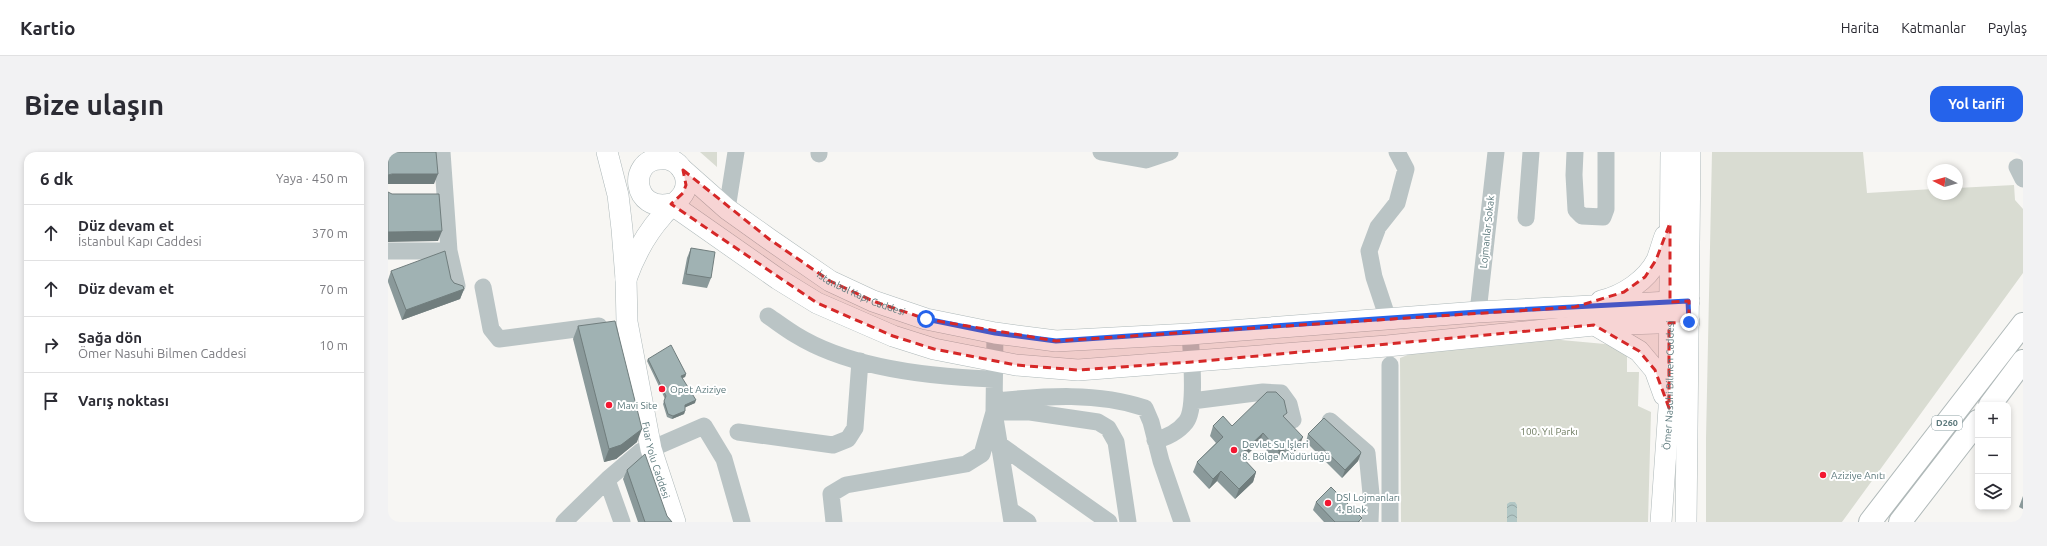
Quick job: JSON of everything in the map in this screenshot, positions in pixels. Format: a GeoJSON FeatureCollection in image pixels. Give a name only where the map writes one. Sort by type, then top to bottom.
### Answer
{"type":"FeatureCollection","features":[{"type":"Feature","properties":{"kind":"highway","name":"D260"},"geometry":{"type":"LineString","coordinates":[[1870,522],[2023,324]]}},
{"type":"Feature","properties":{"kind":"highway"},"geometry":{"type":"LineString","coordinates":[[1992,402],[2023,361]]}},
{"type":"Feature","properties":{"kind":"highway","name":"D260"},"geometry":{"type":"LineString","coordinates":[[1900,522],[1975,425]]}},
{"type":"Feature","properties":{"kind":"main road","name":"Fuar Yolu Caddesi"},"geometry":{"type":"LineString","coordinates":[[607,152],[618,195],[626,279],[627,322],[651,450],[675,522]]}},
{"type":"Feature","properties":{"kind":"main road"},"geometry":{"type":"LineString","coordinates":[[614,152],[648,201],[655,205],[671,204],[778,279],[817,303],[893,336],[994,370],[1078,370],[1387,346],[1594,325],[1679,322]]}},
{"type":"Feature","properties":{"kind":"main road","name":"Ömer Nasuhi Bilmen Caddesi"},"geometry":{"type":"LineString","coordinates":[[1670,152],[1670,223],[1679,302]]}},
{"type":"Feature","properties":{"kind":"main road","name":"Ömer Nasuhi Bilmen Caddesi"},"geometry":{"type":"LineString","coordinates":[[1686,522],[1679,302],[1690,152]]}},
{"type":"Feature","properties":{"kind":"main road"},"geometry":{"type":"LineString","coordinates":[[622,229],[639,188],[638,180],[644,166],[661,155],[678,164],[683,170],[686,185],[683,193],[671,204],[648,231],[636,251],[626,279]]}},
{"type":"Feature","properties":{"kind":"main road","name":"İstanbul Kapı Caddesi"},"geometry":{"type":"LineString","coordinates":[[683,170],[727,209],[830,281],[873,301],[926,319],[995,333],[1056,341],[1190,334],[1478,312],[1575,308]]}},
{"type":"Feature","properties":{"kind":"main road"},"geometry":{"type":"LineString","coordinates":[[1575,308],[1604,301],[1624,292],[1645,277],[1656,260],[1670,223]]}},
{"type":"Feature","properties":{"kind":"main road"},"geometry":{"type":"LineString","coordinates":[[1575,308],[1679,302]]}},
{"type":"Feature","properties":{"kind":"main road","name":"Ömer Nasuhi Bilmen Caddesi"},"geometry":{"type":"LineString","coordinates":[[1661,522],[1669,408],[1679,322]]}},
{"type":"Feature","properties":{"kind":"main road"},"geometry":{"type":"LineString","coordinates":[[1594,325],[1639,351],[1655,370],[1669,408]]}},
{"type":"Feature","properties":{"kind":"street"},"geometry":{"type":"LineString","coordinates":[[442,152],[436,194],[457,286]]}},
{"type":"Feature","properties":{"kind":"street"},"geometry":{"type":"LineString","coordinates":[[727,209],[736,152]]}},
{"type":"Feature","properties":{"kind":"street"},"geometry":{"type":"LineString","coordinates":[[1101,152],[1146,160],[1170,152]]}},
{"type":"Feature","properties":{"kind":"street"},"geometry":{"type":"LineString","coordinates":[[1388,319],[1374,277],[1369,251],[1378,227],[1397,203],[1406,169],[1397,152]]}},
{"type":"Feature","properties":{"kind":"street","name":"Lojmanlar Sokak"},"geometry":{"type":"LineString","coordinates":[[1478,312],[1496,152]]}},
{"type":"Feature","properties":{"kind":"street"},"geometry":{"type":"LineString","coordinates":[[1526,218],[1531,152]]}},
{"type":"Feature","properties":{"kind":"street"},"geometry":{"type":"LineString","coordinates":[[1575,152],[1574,175],[1576,210],[1582,216],[1603,217],[1606,209],[1606,152]]}},
{"type":"Feature","properties":{"kind":"street"},"geometry":{"type":"LineString","coordinates":[[388,251],[449,251]]}},
{"type":"Feature","properties":{"kind":"street"},"geometry":{"type":"LineString","coordinates":[[483,287],[491,329],[499,339],[627,322]]}},
{"type":"Feature","properties":{"kind":"street"},"geometry":{"type":"LineString","coordinates":[[768,316],[796,336],[830,352],[860,361],[914,372],[964,378],[994,370]]}},
{"type":"Feature","properties":{"kind":"street"},"geometry":{"type":"LineString","coordinates":[[995,333],[995,407],[1011,516],[1028,522]]}},
{"type":"Feature","properties":{"kind":"street"},"geometry":{"type":"LineString","coordinates":[[1155,440],[1171,435],[1187,421],[1192,401],[1190,334]]}},
{"type":"Feature","properties":{"kind":"street"},"geometry":{"type":"LineString","coordinates":[[738,432],[833,445],[848,439],[854,428],[860,361]]}},
{"type":"Feature","properties":{"kind":"street"},"geometry":{"type":"LineString","coordinates":[[1390,365],[1390,522]]}},
{"type":"Feature","properties":{"kind":"street"},"geometry":{"type":"LineString","coordinates":[[1192,401],[1263,392],[1281,393],[1289,404],[1293,420]]}},
{"type":"Feature","properties":{"kind":"street"},"geometry":{"type":"LineString","coordinates":[[995,407],[1033,397],[1095,397],[1124,401],[1145,408],[1182,522]]}},
{"type":"Feature","properties":{"kind":"street"},"geometry":{"type":"LineString","coordinates":[[834,522],[831,494],[846,485],[966,464],[982,454],[995,407]]}},
{"type":"Feature","properties":{"kind":"street"},"geometry":{"type":"LineString","coordinates":[[995,407],[1098,422],[1108,428],[1116,442],[1128,522]]}},
{"type":"Feature","properties":{"kind":"street"},"geometry":{"type":"LineString","coordinates":[[1330,421],[1367,453],[1371,494],[1370,522]]}},
{"type":"Feature","properties":{"kind":"street"},"geometry":{"type":"LineString","coordinates":[[564,522],[607,480],[641,451],[651,450],[704,426],[724,458],[742,522]]}},
{"type":"Feature","properties":{"kind":"street"},"geometry":{"type":"LineString","coordinates":[[1000,445],[1109,522]]}},
{"type":"Feature","properties":{"kind":"street"},"geometry":{"type":"LineString","coordinates":[[607,480],[622,522]]}},
{"type":"Feature","properties":{"kind":"highlighted area"},"geometry":{"type":"Polygon","coordinates":[[[683,170],[769,239],[830,281],[873,301],[926,319],[1056,341],[1575,307],[1624,292],[1645,277],[1656,260],[1670,223],[1670,302],[1689,301],[1689,322],[1669,323],[1669,408],[1655,370],[1639,351],[1594,325],[1192,362],[1078,370],[1016,365],[934,349],[893,336],[817,303],[671,204],[683,193],[686,185],[683,170]]]}},
{"type":"Feature","properties":{"kind":"green space"},"geometry":{"type":"Polygon","coordinates":[[[700,152],[717,152],[717,167],[700,152]]]}},
{"type":"Feature","properties":{"kind":"green space"},"geometry":{"type":"Polygon","coordinates":[[[1712,152],[1863,152],[1867,193],[1927,189],[1927,200],[1963,200],[1963,188],[2014,185],[2015,200],[2023,209],[2023,273],[1842,522],[1706,522],[1706,438],[1712,152]]]}},
{"type":"Feature","properties":{"kind":"green space","name":"100. Yıl Parkı"},"geometry":{"type":"Polygon","coordinates":[[[1550,339],[1605,344],[1627,351],[1627,372],[1639,372],[1638,406],[1651,412],[1648,522],[1401,522],[1400,358],[1415,352],[1550,339]]]}},
{"type":"Feature","properties":{"kind":"water"},"geometry":{"type":"Polygon","coordinates":[[[1510,502],[1515,502],[1517,505],[1517,522],[1507,522],[1507,504],[1510,502]]]}},
{"type":"Feature","properties":{"kind":"building"},"geometry":{"type":"Polygon","coordinates":[[[388,152],[436,152],[438,174],[388,175],[388,152]]]}},
{"type":"Feature","properties":{"kind":"building"},"geometry":{"type":"Polygon","coordinates":[[[388,192],[392,194],[439,194],[442,231],[388,232],[388,192]]]}},
{"type":"Feature","properties":{"kind":"building"},"geometry":{"type":"Polygon","coordinates":[[[691,248],[715,252],[711,278],[686,274],[691,248]]]}},
{"type":"Feature","properties":{"kind":"building"},"geometry":{"type":"Polygon","coordinates":[[[445,251],[451,279],[454,283],[463,286],[464,289],[406,310],[391,271],[445,251]]]}},
{"type":"Feature","properties":{"kind":"building","name":"Mavi Site"},"geometry":{"type":"Polygon","coordinates":[[[615,321],[642,429],[621,445],[609,449],[578,326],[615,321]]]}},
{"type":"Feature","properties":{"kind":"building"},"geometry":{"type":"Polygon","coordinates":[[[671,345],[686,374],[681,376],[696,400],[685,405],[685,411],[673,416],[668,414],[664,401],[666,396],[648,359],[671,345]]]}},
{"type":"Feature","properties":{"kind":"building","name":"Devlet Su İşleri 8. Bölge Müdürlüğü"},"geometry":{"type":"Polygon","coordinates":[[[1267,392],[1276,392],[1284,400],[1287,413],[1283,416],[1303,437],[1291,448],[1287,444],[1279,451],[1263,433],[1240,455],[1256,472],[1239,489],[1221,471],[1213,479],[1197,462],[1223,437],[1213,426],[1223,416],[1232,426],[1267,392]]]}},
{"type":"Feature","properties":{"kind":"building"},"geometry":{"type":"Polygon","coordinates":[[[1324,418],[1361,453],[1345,470],[1308,434],[1324,418]]]}},
{"type":"Feature","properties":{"kind":"building"},"geometry":{"type":"Polygon","coordinates":[[[645,454],[667,516],[672,522],[645,522],[627,470],[645,454]]]}},
{"type":"Feature","properties":{"kind":"building"},"geometry":{"type":"Polygon","coordinates":[[[1331,487],[1362,518],[1358,522],[1335,522],[1316,502],[1331,487]]]}},
{"type":"Feature","properties":{"kind":"place","name":"Opet Aziziye"},"geometry":{"type":"Point","coordinates":[662,389]}},
{"type":"Feature","properties":{"kind":"place","name":"Mavi Site"},"geometry":{"type":"Point","coordinates":[609,405]}},
{"type":"Feature","properties":{"kind":"place","name":"Devlet Su İşleri 8. Bölge Müdürlüğü"},"geometry":{"type":"Point","coordinates":[1234,450]}},
{"type":"Feature","properties":{"kind":"place","name":"Aziziye Anıtı"},"geometry":{"type":"Point","coordinates":[1823,475]}},
{"type":"Feature","properties":{"kind":"place","name":"DSİ Lojmanları 4. Blok"},"geometry":{"type":"Point","coordinates":[1328,503]}},
{"type":"Feature","properties":{"kind":"route"},"geometry":{"type":"LineString","coordinates":[[926,319],[995,333],[1056,341],[1190,334],[1478,312],[1688,301],[1689,322]]}}]}
